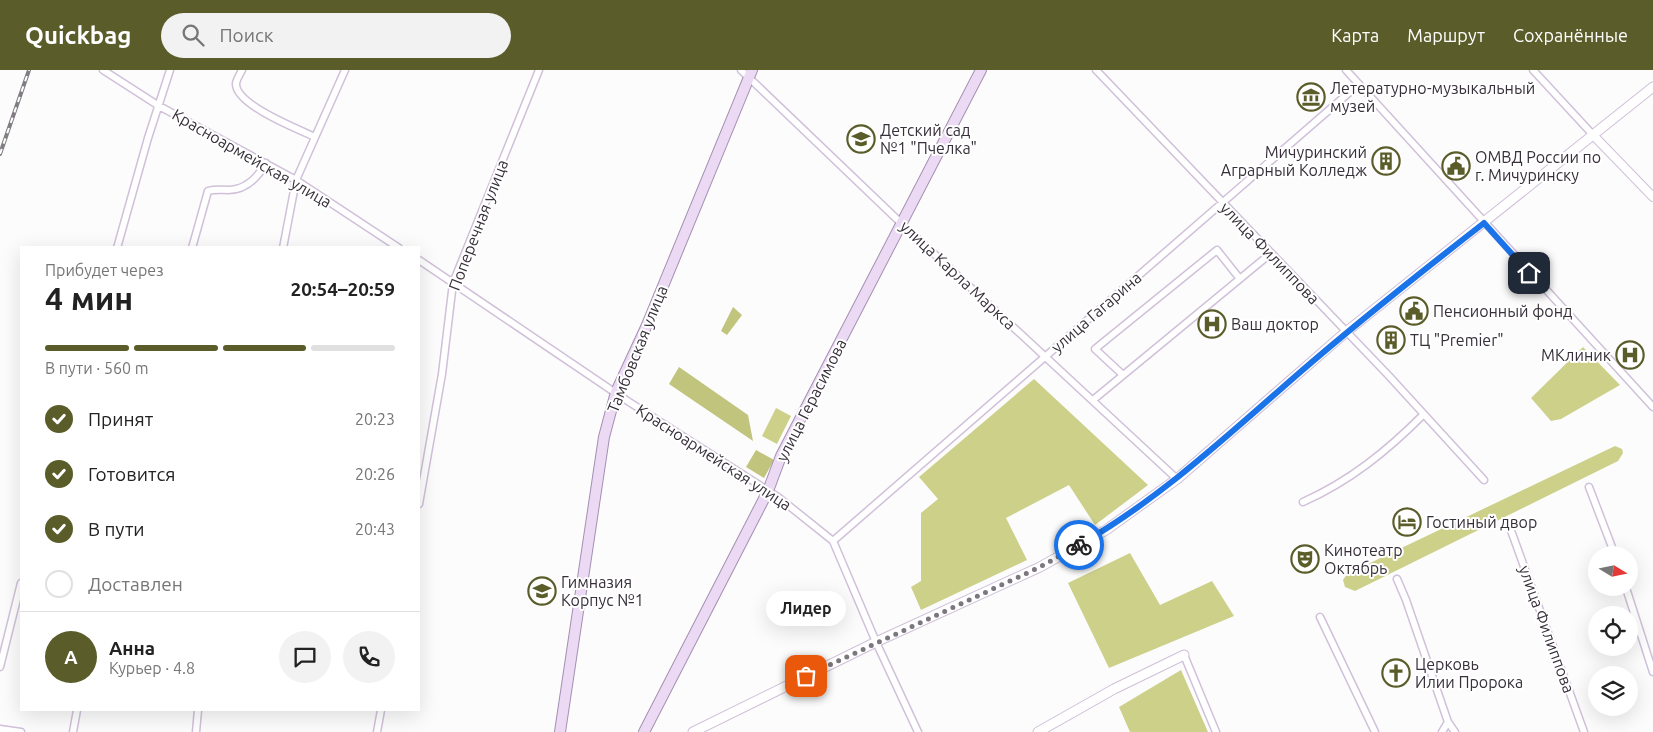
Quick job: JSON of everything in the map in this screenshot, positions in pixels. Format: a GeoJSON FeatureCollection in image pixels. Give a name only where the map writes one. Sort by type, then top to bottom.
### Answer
{"type":"FeatureCollection","features":[{"type":"Feature","properties":{"kind":"main road","name":"улица Герасимова"},"geometry":{"type":"LineString","coordinates":[[644,732],[768,491],[781,456],[981,70]]}},
{"type":"Feature","properties":{"kind":"main road","name":"Тамбовская улица"},"geometry":{"type":"LineString","coordinates":[[560,732],[604,437],[616,392],[647,325],[747,72]]}},
{"type":"Feature","properties":{"kind":"main road"},"geometry":{"type":"LineString","coordinates":[[693,732],[876,642],[1040,567],[1106,530],[1177,479],[1346,332],[1653,87]]}},
{"type":"Feature","properties":{"kind":"main road"},"geometry":{"type":"LineString","coordinates":[[1038,732],[1114,689],[1184,655]]}},
{"type":"Feature","properties":{"kind":"street","name":"Красноармейская улица"},"geometry":{"type":"LineString","coordinates":[[103,70],[159,106],[296,180],[396,246]]}},
{"type":"Feature","properties":{"kind":"street"},"geometry":{"type":"LineString","coordinates":[[118,246],[170,70]]}},
{"type":"Feature","properties":{"kind":"street"},"geometry":{"type":"LineString","coordinates":[[242,70],[236,83],[238,89],[250,104],[315,137]]}},
{"type":"Feature","properties":{"kind":"street"},"geometry":{"type":"LineString","coordinates":[[283,246],[296,180],[345,70]]}},
{"type":"Feature","properties":{"kind":"street","name":"Поперечная улица"},"geometry":{"type":"LineString","coordinates":[[420,498],[442,374],[453,283],[539,70]]}},
{"type":"Feature","properties":{"kind":"street","name":"улица Филиппова"},"geometry":{"type":"LineString","coordinates":[[1096,70],[1484,480]]}},
{"type":"Feature","properties":{"kind":"street"},"geometry":{"type":"LineString","coordinates":[[1346,70],[1653,407]]}},
{"type":"Feature","properties":{"kind":"street"},"geometry":{"type":"LineString","coordinates":[[1533,70],[1653,197]]}},
{"type":"Feature","properties":{"kind":"street","name":"улица Карла Маркса"},"geometry":{"type":"LineString","coordinates":[[747,72],[902,224],[1177,479]]}},
{"type":"Feature","properties":{"kind":"street","name":"улица Гагарина"},"geometry":{"type":"LineString","coordinates":[[833,541],[1359,84]]}},
{"type":"Feature","properties":{"kind":"street"},"geometry":{"type":"LineString","coordinates":[[193,246],[208,191],[218,188],[230,190],[252,182],[259,176],[266,163]]}},
{"type":"Feature","properties":{"kind":"street"},"geometry":{"type":"LineString","coordinates":[[1123,375],[1096,349],[1217,250],[1240,279]]}},
{"type":"Feature","properties":{"kind":"street"},"geometry":{"type":"LineString","coordinates":[[1093,400],[1270,254]]}},
{"type":"Feature","properties":{"kind":"street","name":"Красноармейская улица"},"geometry":{"type":"LineString","coordinates":[[420,261],[768,491],[833,541],[876,642],[918,732]]}},
{"type":"Feature","properties":{"kind":"street"},"geometry":{"type":"LineString","coordinates":[[1303,502],[1330,490],[1356,474],[1390,448],[1424,415]]}},
{"type":"Feature","properties":{"kind":"street"},"geometry":{"type":"LineString","coordinates":[[1589,487],[1612,546]]}},
{"type":"Feature","properties":{"kind":"street","name":"улица Филиппова"},"geometry":{"type":"LineString","coordinates":[[1509,526],[1584,732]]}},
{"type":"Feature","properties":{"kind":"street"},"geometry":{"type":"LineString","coordinates":[[1396,579],[1406,600],[1448,722],[1455,732]]}},
{"type":"Feature","properties":{"kind":"street"},"geometry":{"type":"LineString","coordinates":[[0,668],[20,587]]}},
{"type":"Feature","properties":{"kind":"street"},"geometry":{"type":"LineString","coordinates":[[1629,596],[1653,672]]}},
{"type":"Feature","properties":{"kind":"street"},"geometry":{"type":"LineString","coordinates":[[1320,617],[1375,732]]}},
{"type":"Feature","properties":{"kind":"street"},"geometry":{"type":"LineString","coordinates":[[1184,655],[1216,732]]}},
{"type":"Feature","properties":{"kind":"street"},"geometry":{"type":"LineString","coordinates":[[73,732],[77,711]]}},
{"type":"Feature","properties":{"kind":"street"},"geometry":{"type":"LineString","coordinates":[[196,732],[198,711]]}},
{"type":"Feature","properties":{"kind":"street"},"geometry":{"type":"LineString","coordinates":[[377,732],[381,711]]}},
{"type":"Feature","properties":{"kind":"street"},"geometry":{"type":"LineString","coordinates":[[1442,732],[1448,722]]}},
{"type":"Feature","properties":{"kind":"street"},"geometry":{"type":"LineString","coordinates":[[0,729],[21,732]]}},
{"type":"Feature","properties":{"kind":"green space"},"geometry":{"type":"Polygon","coordinates":[[[733,307],[742,315],[727,335],[721,331],[733,307]]]}},
{"type":"Feature","properties":{"kind":"green space"},"geometry":{"type":"Polygon","coordinates":[[[1583,347],[1620,385],[1561,419],[1551,421],[1531,398],[1583,347]]]}},
{"type":"Feature","properties":{"kind":"green space"},"geometry":{"type":"Polygon","coordinates":[[[679,367],[748,415],[753,441],[669,384],[679,367]]]}},
{"type":"Feature","properties":{"kind":"green space"},"geometry":{"type":"Polygon","coordinates":[[[1034,379],[1148,485],[1095,525],[1069,485],[1006,518],[1027,560],[921,610],[911,587],[921,581],[921,513],[938,499],[919,477],[1034,379]]]}},
{"type":"Feature","properties":{"kind":"green space"},"geometry":{"type":"Polygon","coordinates":[[[776,408],[791,416],[777,444],[762,436],[776,408]]]}},
{"type":"Feature","properties":{"kind":"green space"},"geometry":{"type":"Polygon","coordinates":[[[1615,446],[1622,449],[1623,453],[1618,461],[1355,591],[1345,587],[1343,580],[1347,574],[1615,446]]]}},
{"type":"Feature","properties":{"kind":"green space"},"geometry":{"type":"Polygon","coordinates":[[[756,450],[774,460],[764,478],[746,467],[756,450]]]}},
{"type":"Feature","properties":{"kind":"green space"},"geometry":{"type":"Polygon","coordinates":[[[1130,553],[1160,605],[1212,581],[1234,616],[1109,668],[1068,583],[1130,553]]]}},
{"type":"Feature","properties":{"kind":"green space"},"geometry":{"type":"Polygon","coordinates":[[[1181,670],[1208,732],[1130,732],[1119,707],[1181,670]]]}},
{"type":"Feature","properties":{"kind":"railway"},"geometry":{"type":"LineString","coordinates":[[0,154],[29,70]]}},
{"type":"Feature","properties":{"kind":"way so far"},"geometry":{"type":"LineString","coordinates":[[806,676],[1040,567],[1079,545]]}},
{"type":"Feature","properties":{"kind":"place","name":"Летературно-музыкальный музей"},"geometry":{"type":"Point","coordinates":[1311,97]}},
{"type":"Feature","properties":{"kind":"place","name":"Детский сад №1 \"Пчелка\""},"geometry":{"type":"Point","coordinates":[861,139]}},
{"type":"Feature","properties":{"kind":"place","name":"Мичуринский Аграрный Колледж"},"geometry":{"type":"Point","coordinates":[1386,161]}},
{"type":"Feature","properties":{"kind":"place","name":"ОМВД России по г. Мичуринску"},"geometry":{"type":"Point","coordinates":[1456,166]}},
{"type":"Feature","properties":{"kind":"place","name":"Пенсионный фонд"},"geometry":{"type":"Point","coordinates":[1414,311]}},
{"type":"Feature","properties":{"kind":"place","name":"Ваш доктор"},"geometry":{"type":"Point","coordinates":[1212,324]}},
{"type":"Feature","properties":{"kind":"place","name":"ТЦ \"Premier\""},"geometry":{"type":"Point","coordinates":[1391,340]}},
{"type":"Feature","properties":{"kind":"place","name":"МКлиник"},"geometry":{"type":"Point","coordinates":[1630,355]}},
{"type":"Feature","properties":{"kind":"place","name":"Гостиный двор"},"geometry":{"type":"Point","coordinates":[1407,522]}},
{"type":"Feature","properties":{"kind":"place","name":"Кинотеатр Октябрь"},"geometry":{"type":"Point","coordinates":[1305,559]}},
{"type":"Feature","properties":{"kind":"place","name":"Гимназия Корпус №1"},"geometry":{"type":"Point","coordinates":[542,591]}},
{"type":"Feature","properties":{"kind":"place","name":"Церковь Илии Пророка"},"geometry":{"type":"Point","coordinates":[1396,673]}},
{"type":"Feature","properties":{"kind":"place","name":"Лидер"},"geometry":{"type":"Point","coordinates":[806,676]}},
{"type":"Feature","properties":{"kind":"route"},"geometry":{"type":"LineString","coordinates":[[1079,545],[1106,530],[1177,479],[1346,332],[1484,223],[1529,273]]}}]}
